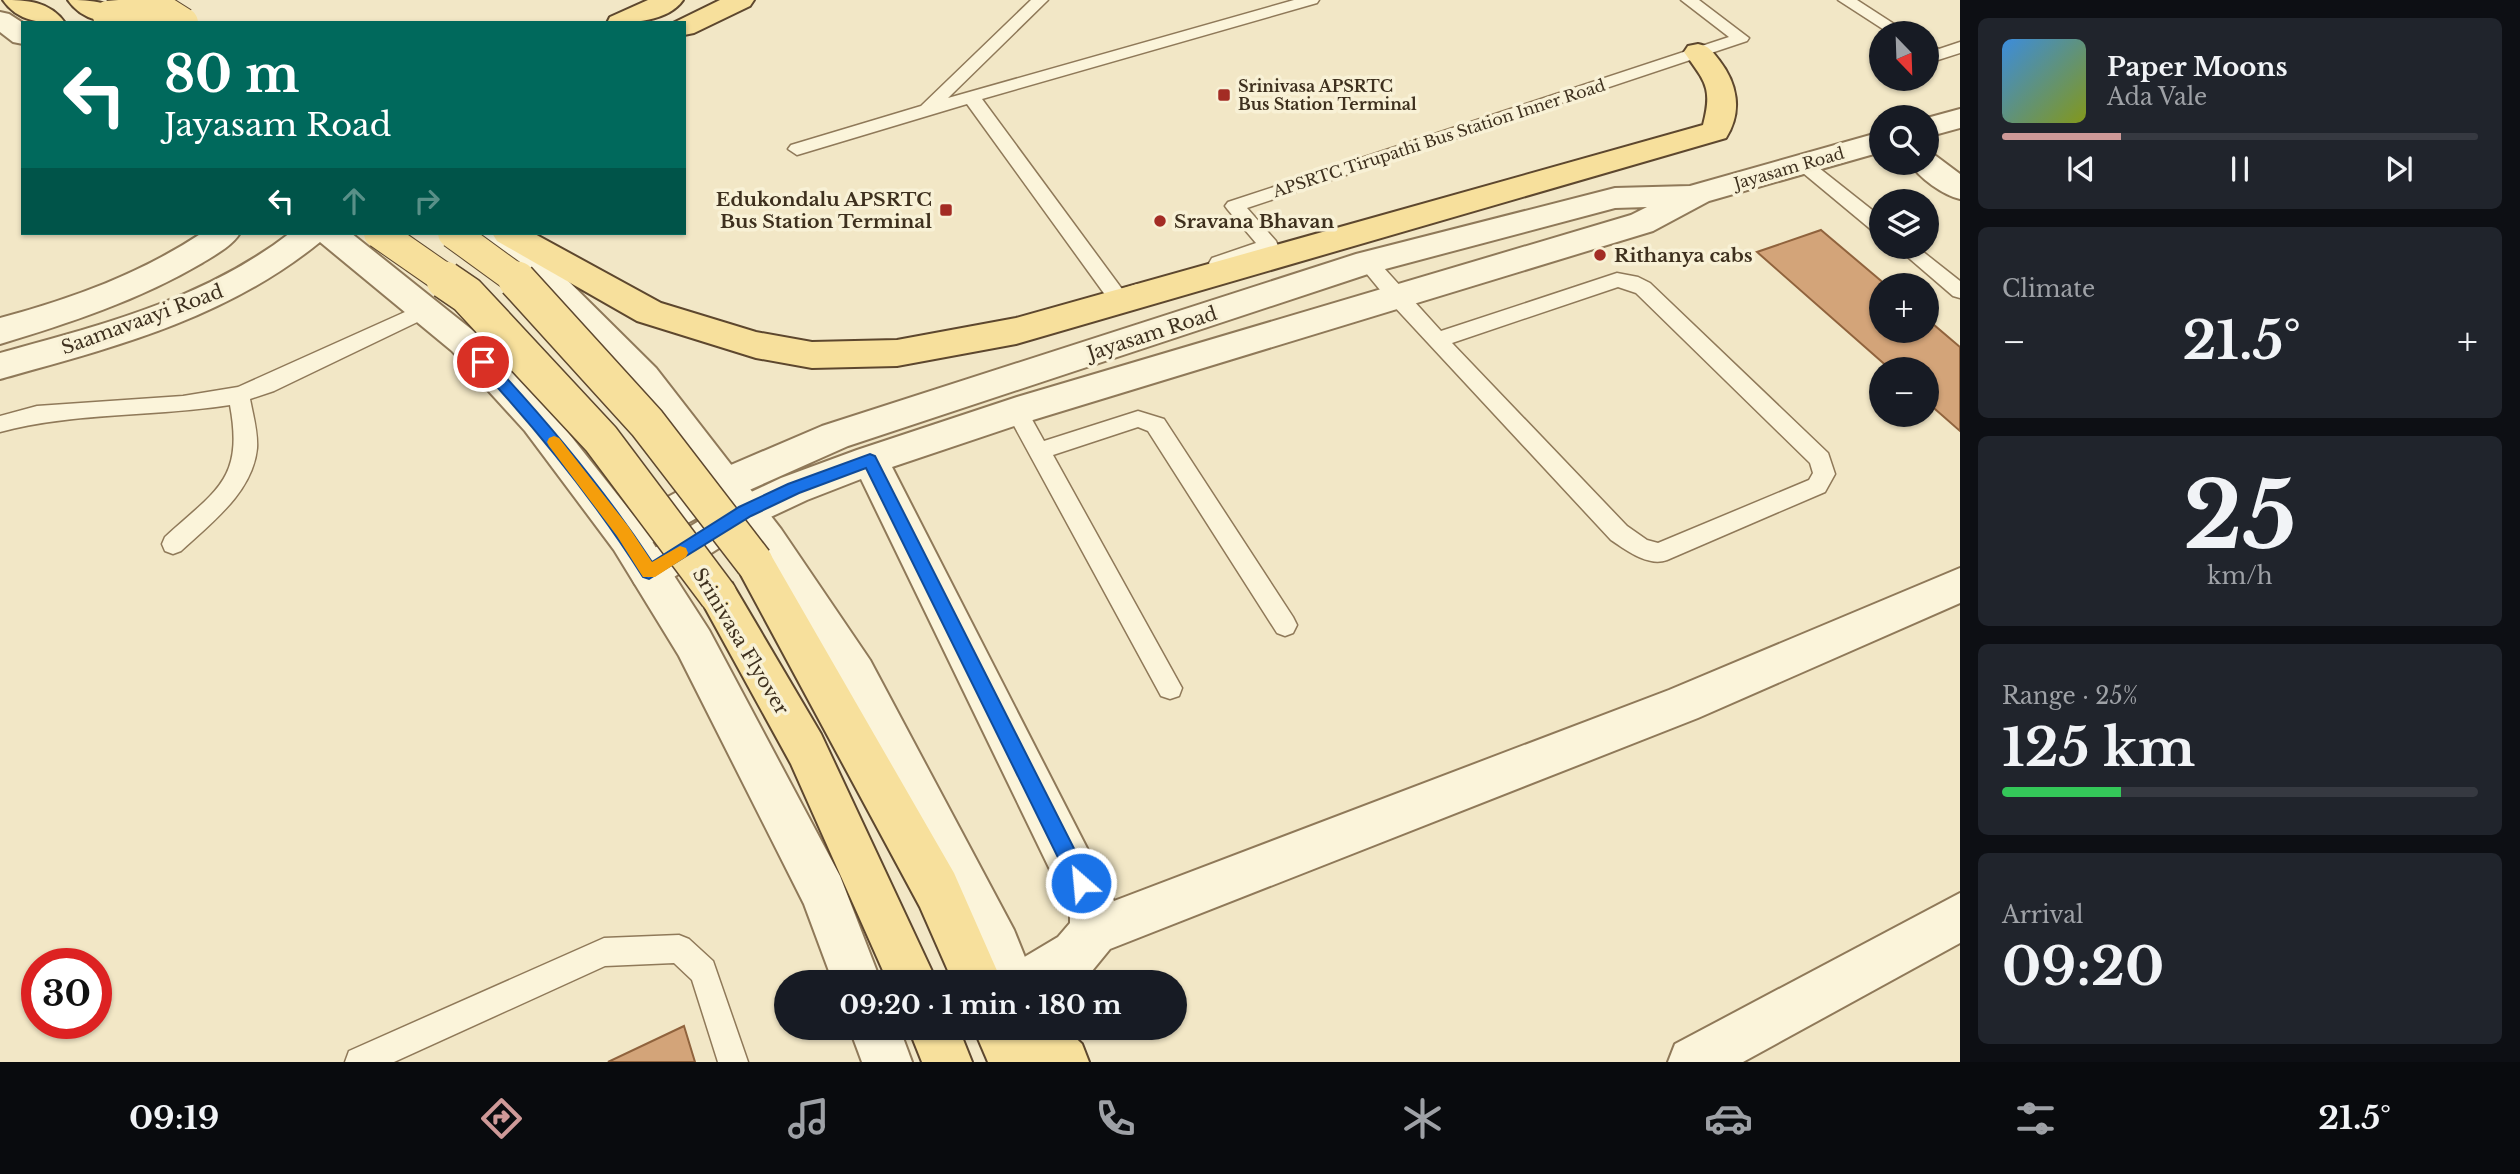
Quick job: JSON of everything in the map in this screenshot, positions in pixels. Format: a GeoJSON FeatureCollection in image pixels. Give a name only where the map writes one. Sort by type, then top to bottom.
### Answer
{"type":"FeatureCollection","features":[{"type":"Feature","properties":{"kind":"main road"},"geometry":{"type":"LineString","coordinates":[[16,0],[49,21]]}},
{"type":"Feature","properties":{"kind":"main road"},"geometry":{"type":"LineString","coordinates":[[81,0],[114,13],[164,10],[180,21]]}},
{"type":"Feature","properties":{"kind":"main road"},"geometry":{"type":"LineString","coordinates":[[625,21],[670,0]]}},
{"type":"Feature","properties":{"kind":"main road"},"geometry":{"type":"LineString","coordinates":[[686,26],[741,0]]}},
{"type":"Feature","properties":{"kind":"main road"},"geometry":{"type":"LineString","coordinates":[[512,235],[649,312],[723,337],[812,355],[897,353],[1016,331],[1716,131],[1725,97],[1718,76],[1698,52]]}},
{"type":"Feature","properties":{"kind":"main road","name":"Srinivasa Flyover"},"geometry":{"type":"LineString","coordinates":[[382,235],[467,295],[601,439],[718,595],[806,749],[907,970]]}},
{"type":"Feature","properties":{"kind":"main road"},"geometry":{"type":"LineString","coordinates":[[456,235],[514,276],[647,423],[754,562],[937,890],[973,970]]}},
{"type":"Feature","properties":{"kind":"main road"},"geometry":{"type":"LineString","coordinates":[[938,1040],[947,1062]]}},
{"type":"Feature","properties":{"kind":"street"},"geometry":{"type":"LineString","coordinates":[[114,13],[148,21]]}},
{"type":"Feature","properties":{"kind":"street"},"geometry":{"type":"LineString","coordinates":[[0,20],[21,35]]}},
{"type":"Feature","properties":{"kind":"street"},"geometry":{"type":"LineString","coordinates":[[1939,124],[1960,118]]}},
{"type":"Feature","properties":{"kind":"street","name":"Jayasam Road"},"geometry":{"type":"LineString","coordinates":[[628,538],[735,498],[794,489],[870,460],[1017,411],[1642,223],[1698,194],[1869,145]]}},
{"type":"Feature","properties":{"kind":"street"},"geometry":{"type":"LineString","coordinates":[[1939,173],[1960,188]]}},
{"type":"Feature","properties":{"kind":"street","name":"Jayasam Road"},"geometry":{"type":"LineString","coordinates":[[649,572],[735,498],[835,436],[1367,262],[1615,198],[1698,194]]}},
{"type":"Feature","properties":{"kind":"street","name":"Saamavaayi Road"},"geometry":{"type":"LineString","coordinates":[[0,331],[67,313],[191,257],[220,235]]}},
{"type":"Feature","properties":{"kind":"street","name":"Saamavaayi Road"},"geometry":{"type":"LineString","coordinates":[[0,366],[163,316],[240,283],[289,253],[309,235]]}},
{"type":"Feature","properties":{"kind":"street"},"geometry":{"type":"LineString","coordinates":[[332,235],[464,342],[538,421],[628,538],[694,643],[823,893],[852,970]]}},
{"type":"Feature","properties":{"kind":"street"},"geometry":{"type":"LineString","coordinates":[[497,235],[530,262],[643,377],[735,498],[855,673],[997,947],[1006,970]]}},
{"type":"Feature","properties":{"kind":"street"},"geometry":{"type":"LineString","coordinates":[[870,460],[1093,908],[1094,932]]}},
{"type":"Feature","properties":{"kind":"street"},"geometry":{"type":"LineString","coordinates":[[1048,970],[1075,954],[1094,932],[1683,704],[1960,585]]}},
{"type":"Feature","properties":{"kind":"street"},"geometry":{"type":"LineString","coordinates":[[1693,1062],[1960,917]]}},
{"type":"Feature","properties":{"kind":"street"},"geometry":{"type":"LineString","coordinates":[[879,1040],[887,1062]]}},
{"type":"Feature","properties":{"kind":"lane"},"geometry":{"type":"LineString","coordinates":[[925,111],[1040,0]]}},
{"type":"Feature","properties":{"kind":"lane"},"geometry":{"type":"LineString","coordinates":[[797,149],[1311,0]]}},
{"type":"Feature","properties":{"kind":"lane","name":"APSRTC Tirupathi Bus Station Inner Road"},"geometry":{"type":"LineString","coordinates":[[971,97],[1118,298],[1269,246],[1234,205],[1741,38],[1689,0]]}},
{"type":"Feature","properties":{"kind":"lane"},"geometry":{"type":"LineString","coordinates":[[1846,0],[1880,21]]}},
{"type":"Feature","properties":{"kind":"lane"},"geometry":{"type":"LineString","coordinates":[[1939,55],[1960,47]]}},
{"type":"Feature","properties":{"kind":"lane"},"geometry":{"type":"LineString","coordinates":[[1803,164],[1869,217]]}},
{"type":"Feature","properties":{"kind":"lane"},"geometry":{"type":"LineString","coordinates":[[1920,259],[1960,291]]}},
{"type":"Feature","properties":{"kind":"lane"},"geometry":{"type":"LineString","coordinates":[[1367,262],[1397,297],[1619,533],[1640,547],[1659,552],[1817,486],[1824,474],[1820,459],[1643,289],[1631,282],[1617,280],[1438,340]]}},
{"type":"Feature","properties":{"kind":"lane"},"geometry":{"type":"LineString","coordinates":[[0,424],[37,415],[183,404],[239,395],[267,386],[425,310]]}},
{"type":"Feature","properties":{"kind":"lane"},"geometry":{"type":"LineString","coordinates":[[173,544],[228,491],[241,470],[247,447],[239,395]]}},
{"type":"Feature","properties":{"kind":"lane"},"geometry":{"type":"LineString","coordinates":[[1017,411],[1170,688]]}},
{"type":"Feature","properties":{"kind":"lane"},"geometry":{"type":"LineString","coordinates":[[1039,450],[1138,419],[1156,425],[1285,625]]}},
{"type":"Feature","properties":{"kind":"lane"},"geometry":{"type":"LineString","coordinates":[[360,1062],[604,952],[679,949],[703,971],[733,1062]]}},
{"type":"Feature","properties":{"kind":"building"},"geometry":{"type":"Polygon","coordinates":[[[1821,230],[1872,273],[1869,273],[1869,343],[1939,343],[1939,329],[1960,347],[1960,431],[1939,413],[1939,357],[1876,357],[1757,252],[1821,230]]]}},
{"type":"Feature","properties":{"kind":"building"},"geometry":{"type":"Polygon","coordinates":[[[684,1026],[695,1062],[608,1062],[684,1026]]]}},
{"type":"Feature","properties":{"kind":"slow traffic"},"geometry":{"type":"LineString","coordinates":[[554,442],[623,531],[649,572],[680,553]]}},
{"type":"Feature","properties":{"kind":"place","name":"Srinivasa APSRTC Bus Station Terminal"},"geometry":{"type":"Point","coordinates":[1224,95]}},
{"type":"Feature","properties":{"kind":"place","name":"Edukondalu APSRTC Bus Station Terminal"},"geometry":{"type":"Point","coordinates":[946,210]}},
{"type":"Feature","properties":{"kind":"place","name":"Sravana Bhavan"},"geometry":{"type":"Point","coordinates":[1160,221]}},
{"type":"Feature","properties":{"kind":"place","name":"Rithanya cabs"},"geometry":{"type":"Point","coordinates":[1600,255]}},
{"type":"Feature","properties":{"kind":"route"},"geometry":{"type":"LineString","coordinates":[[483,362],[538,421],[623,531],[649,572],[745,512],[794,489],[870,460],[1081,883]]}}]}
